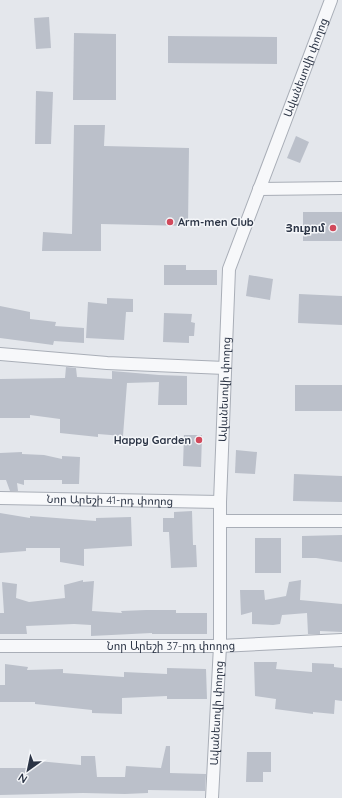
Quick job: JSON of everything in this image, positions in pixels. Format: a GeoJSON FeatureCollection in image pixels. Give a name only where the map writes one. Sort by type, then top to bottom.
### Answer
{"type":"FeatureCollection","features":[{"type":"Feature","properties":{"kind":"street","name":"Ավանեսովի փողոց"},"geometry":{"type":"LineString","coordinates":[[212,798],[220,646],[220,502],[229,269],[331,0]]}},
{"type":"Feature","properties":{"kind":"street"},"geometry":{"type":"LineString","coordinates":[[259,189],[342,188]]}},
{"type":"Feature","properties":{"kind":"street"},"geometry":{"type":"LineString","coordinates":[[0,354],[107,362],[225,368]]}},
{"type":"Feature","properties":{"kind":"street","name":"Նոր Արեշի 41-րդ փողոց"},"geometry":{"type":"LineString","coordinates":[[0,498],[220,502]]}},
{"type":"Feature","properties":{"kind":"street"},"geometry":{"type":"LineString","coordinates":[[221,521],[342,521]]}},
{"type":"Feature","properties":{"kind":"street","name":"Նոր Արեշի 37-րդ փողոց"},"geometry":{"type":"LineString","coordinates":[[0,646],[220,646],[342,640]]}},
{"type":"Feature","properties":{"kind":"building"},"geometry":{"type":"Polygon","coordinates":[[[49,17],[51,48],[36,49],[34,18],[49,17]]]}},
{"type":"Feature","properties":{"kind":"building"},"geometry":{"type":"Polygon","coordinates":[[[74,33],[116,34],[116,100],[73,100],[74,33]]]}},
{"type":"Feature","properties":{"kind":"building"},"geometry":{"type":"Polygon","coordinates":[[[168,36],[277,37],[277,64],[168,63],[168,36]]]}},
{"type":"Feature","properties":{"kind":"building"},"geometry":{"type":"Polygon","coordinates":[[[36,91],[53,92],[51,144],[35,144],[36,91]]]}},
{"type":"Feature","properties":{"kind":"building"},"geometry":{"type":"Polygon","coordinates":[[[74,125],[105,125],[104,146],[189,148],[188,226],[101,224],[101,251],[42,251],[43,232],[72,234],[74,125]]]}},
{"type":"Feature","properties":{"kind":"building"},"geometry":{"type":"Polygon","coordinates":[[[296,136],[309,142],[300,163],[287,158],[296,136]]]}},
{"type":"Feature","properties":{"kind":"building"},"geometry":{"type":"Polygon","coordinates":[[[303,212],[342,212],[342,241],[303,241],[303,212]]]}},
{"type":"Feature","properties":{"kind":"building"},"geometry":{"type":"Polygon","coordinates":[[[164,265],[186,265],[186,270],[217,270],[217,285],[164,285],[164,265]]]}},
{"type":"Feature","properties":{"kind":"building"},"geometry":{"type":"Polygon","coordinates":[[[249,275],[273,279],[270,300],[246,296],[249,275]]]}},
{"type":"Feature","properties":{"kind":"building"},"geometry":{"type":"Polygon","coordinates":[[[299,294],[342,296],[342,325],[298,323],[299,294]]]}},
{"type":"Feature","properties":{"kind":"building"},"geometry":{"type":"Polygon","coordinates":[[[107,298],[133,299],[133,312],[126,312],[124,340],[86,338],[88,302],[107,304],[107,298]]]}},
{"type":"Feature","properties":{"kind":"building"},"geometry":{"type":"Polygon","coordinates":[[[0,306],[30,312],[30,319],[56,322],[55,326],[84,328],[84,343],[54,341],[53,345],[0,338],[0,306]]]}},
{"type":"Feature","properties":{"kind":"building"},"geometry":{"type":"Polygon","coordinates":[[[164,313],[192,314],[191,322],[195,323],[194,336],[189,336],[189,343],[163,342],[164,313]]]}},
{"type":"Feature","properties":{"kind":"building"},"geometry":{"type":"Polygon","coordinates":[[[66,367],[76,368],[77,377],[112,379],[112,371],[187,376],[187,405],[158,405],[159,382],[127,383],[123,436],[98,434],[98,437],[60,433],[60,419],[30,415],[30,418],[0,418],[0,379],[65,378],[66,367]]]}},
{"type":"Feature","properties":{"kind":"building"},"geometry":{"type":"Polygon","coordinates":[[[295,385],[342,385],[342,411],[295,411],[295,385]]]}},
{"type":"Feature","properties":{"kind":"building"},"geometry":{"type":"Polygon","coordinates":[[[184,435],[202,435],[201,467],[183,466],[184,435]]]}},
{"type":"Feature","properties":{"kind":"building"},"geometry":{"type":"Polygon","coordinates":[[[236,450],[257,452],[255,474],[235,473],[236,450]]]}},
{"type":"Feature","properties":{"kind":"building"},"geometry":{"type":"Polygon","coordinates":[[[22,452],[22,454],[44,455],[62,459],[62,456],[80,457],[79,484],[62,484],[62,480],[24,480],[24,485],[17,483],[18,491],[10,491],[6,480],[0,480],[0,453],[22,452]]]}},
{"type":"Feature","properties":{"kind":"building"},"geometry":{"type":"Polygon","coordinates":[[[294,474],[342,476],[342,502],[293,501],[294,474]]]}},
{"type":"Feature","properties":{"kind":"building"},"geometry":{"type":"Polygon","coordinates":[[[192,511],[193,545],[196,545],[197,567],[171,568],[169,532],[163,532],[163,518],[174,518],[174,512],[192,511]]]}},
{"type":"Feature","properties":{"kind":"building"},"geometry":{"type":"Polygon","coordinates":[[[0,513],[30,518],[30,516],[96,521],[96,518],[131,517],[132,546],[84,549],[84,566],[60,562],[60,548],[26,548],[26,551],[0,553],[0,513]]]}},
{"type":"Feature","properties":{"kind":"building"},"geometry":{"type":"Polygon","coordinates":[[[342,535],[342,562],[316,558],[302,558],[302,536],[342,535]]]}},
{"type":"Feature","properties":{"kind":"building"},"geometry":{"type":"Polygon","coordinates":[[[255,538],[281,538],[281,573],[255,573],[255,538]]]}},
{"type":"Feature","properties":{"kind":"building"},"geometry":{"type":"Polygon","coordinates":[[[83,580],[83,582],[94,581],[92,611],[122,613],[121,611],[176,610],[176,613],[207,613],[207,634],[152,633],[91,636],[91,625],[74,624],[26,626],[27,634],[0,634],[0,613],[4,613],[2,582],[17,584],[16,598],[29,602],[65,598],[64,585],[83,580]]]}},
{"type":"Feature","properties":{"kind":"building"},"geometry":{"type":"Polygon","coordinates":[[[301,580],[300,600],[342,604],[342,632],[320,631],[320,634],[308,634],[307,613],[282,615],[280,624],[273,625],[252,624],[252,612],[241,615],[240,590],[264,590],[265,600],[286,596],[289,582],[301,580]]]}},
{"type":"Feature","properties":{"kind":"building"},"geometry":{"type":"Polygon","coordinates":[[[254,662],[277,662],[276,669],[312,672],[312,663],[334,664],[334,667],[342,668],[342,701],[335,700],[334,714],[313,712],[313,714],[275,709],[276,699],[255,696],[254,662]]]}},
{"type":"Feature","properties":{"kind":"building"},"geometry":{"type":"Polygon","coordinates":[[[5,664],[28,667],[27,670],[63,669],[63,673],[124,677],[124,672],[167,674],[167,668],[206,669],[207,699],[167,699],[167,696],[122,698],[122,714],[92,713],[92,710],[35,704],[35,702],[0,702],[0,685],[5,685],[5,664]]]}},
{"type":"Feature","properties":{"kind":"building"},"geometry":{"type":"Polygon","coordinates":[[[166,746],[170,746],[170,773],[206,774],[205,791],[148,790],[148,793],[125,794],[83,793],[0,795],[0,768],[27,768],[27,760],[81,765],[81,756],[95,756],[97,777],[125,777],[126,766],[161,768],[166,746]]]}},
{"type":"Feature","properties":{"kind":"building"},"geometry":{"type":"Polygon","coordinates":[[[247,752],[271,752],[271,772],[263,772],[263,782],[246,782],[247,752]]]}},
{"type":"Feature","properties":{"kind":"place","name":"Arm-men Club"},"geometry":{"type":"Point","coordinates":[170,222]}},
{"type":"Feature","properties":{"kind":"place","name":"Յուքոմ"},"geometry":{"type":"Point","coordinates":[333,228]}},
{"type":"Feature","properties":{"kind":"place","name":"Happy Garden"},"geometry":{"type":"Point","coordinates":[199,440]}}]}
